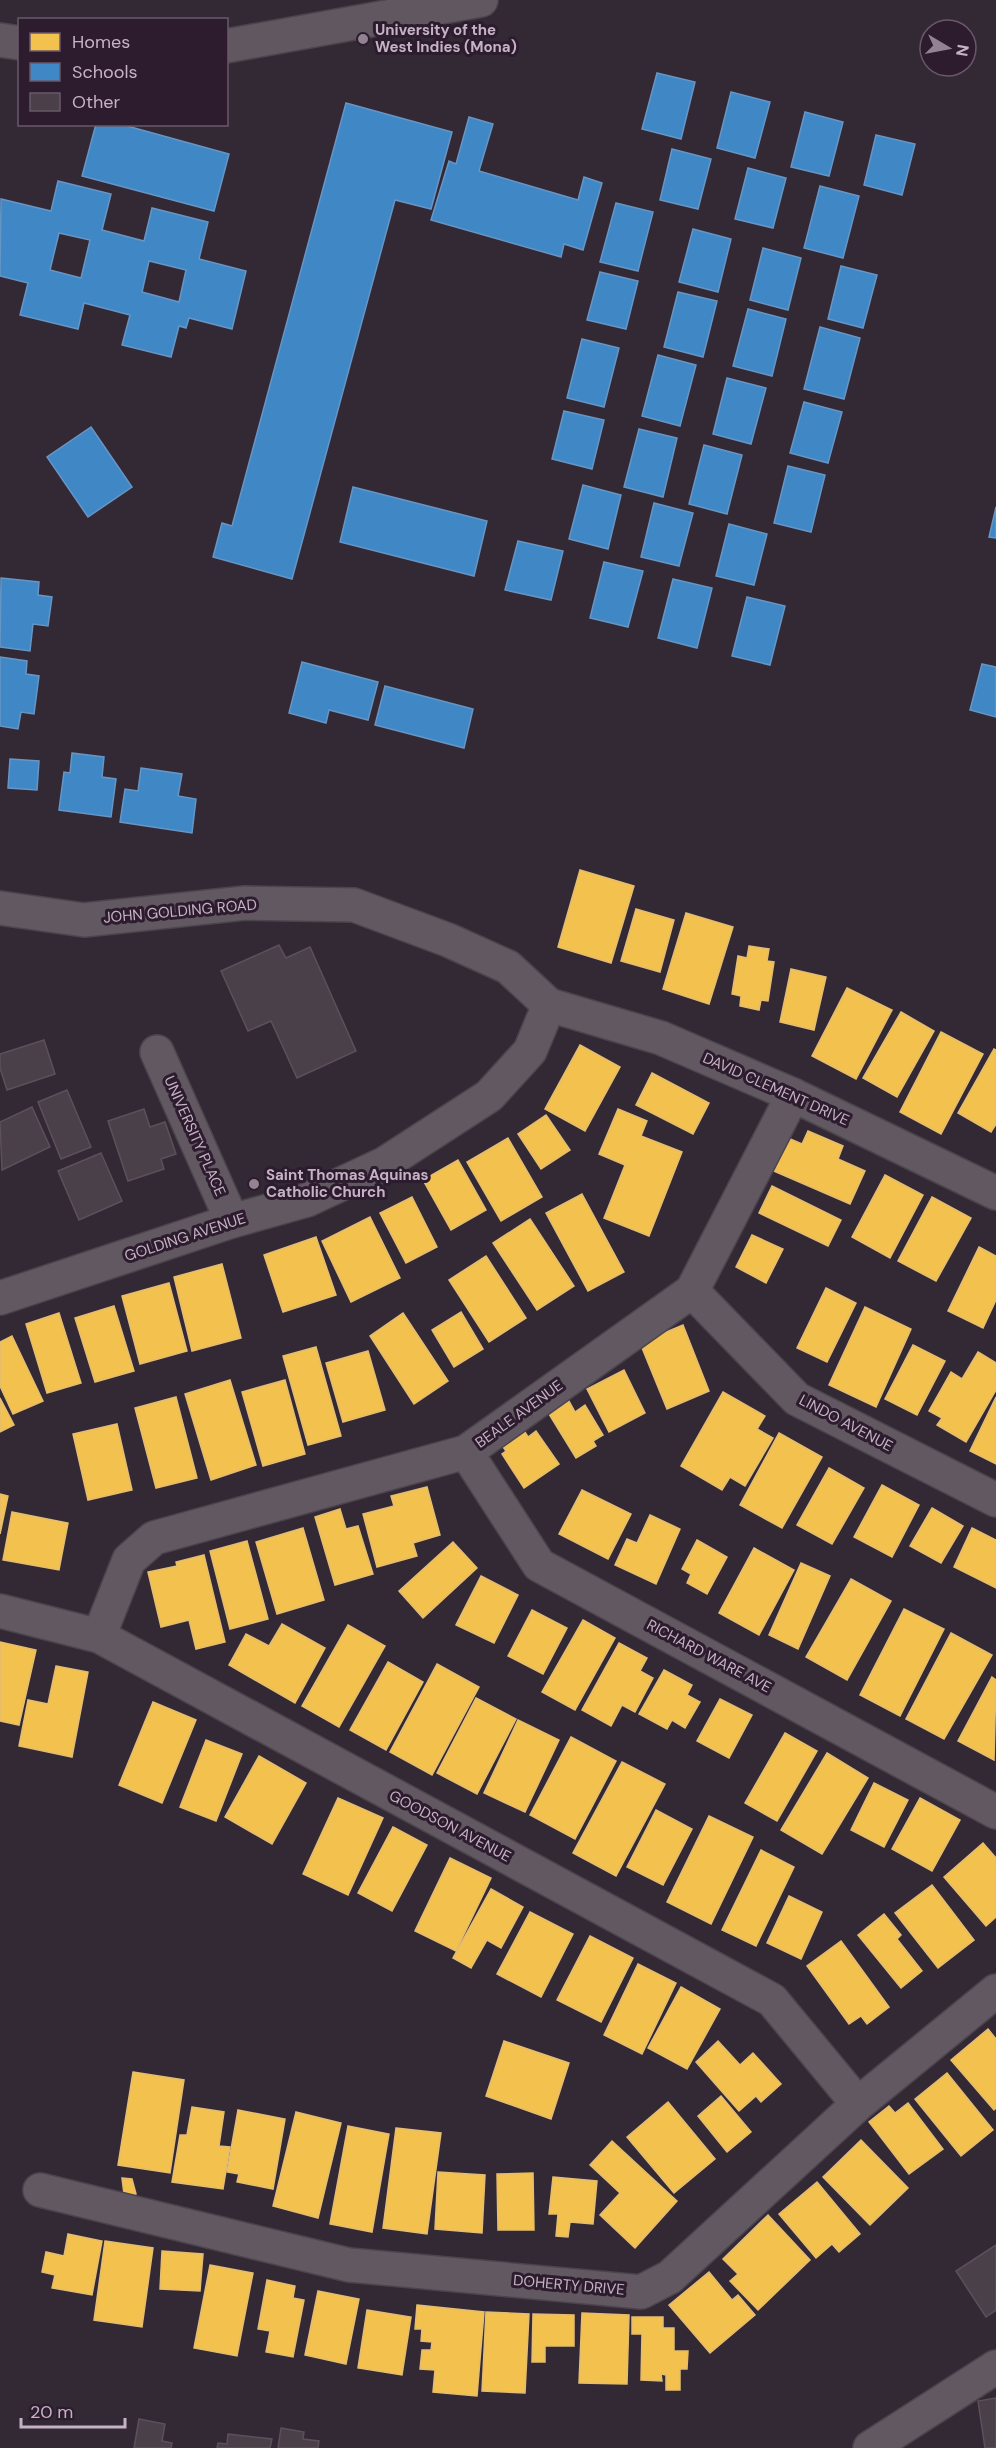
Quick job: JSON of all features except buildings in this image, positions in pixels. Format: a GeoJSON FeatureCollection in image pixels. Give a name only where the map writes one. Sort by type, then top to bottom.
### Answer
{"type":"FeatureCollection","features":[{"type":"Feature","properties":{"kind":"street"},"geometry":{"type":"LineString","coordinates":[[228,46],[481,0]]}},
{"type":"Feature","properties":{"kind":"street"},"geometry":{"type":"LineString","coordinates":[[0,40],[18,43]]}},
{"type":"Feature","properties":{"kind":"street","name":"JOHN GOLDING ROAD"},"geometry":{"type":"LineString","coordinates":[[0,908],[84,920],[245,903],[354,904],[448,940],[508,967],[549,1005]]}},
{"type":"Feature","properties":{"kind":"street","name":"DAVID CLEMENT DRIVE"},"geometry":{"type":"LineString","coordinates":[[549,1005],[661,1038],[793,1095],[996,1193]]}},
{"type":"Feature","properties":{"kind":"street","name":"GOLDING AVENUE"},"geometry":{"type":"LineString","coordinates":[[2,1292],[307,1200],[384,1164],[489,1096],[530,1051],[549,1005]]}},
{"type":"Feature","properties":{"kind":"street","name":"UNIVERSITY PLACE"},"geometry":{"type":"LineString","coordinates":[[158,1052],[232,1221]]}},
{"type":"Feature","properties":{"kind":"street","name":"BEALE AVENUE"},"geometry":{"type":"LineString","coordinates":[[99,1636],[129,1560],[154,1538],[466,1452],[692,1291],[793,1095]]}},
{"type":"Feature","properties":{"kind":"street","name":"LINDO AVENUE"},"geometry":{"type":"LineString","coordinates":[[692,1291],[797,1399],[996,1500]]}},
{"type":"Feature","properties":{"kind":"street","name":"RICHARD WARE AVE"},"geometry":{"type":"LineString","coordinates":[[466,1452],[539,1565],[996,1812]]}},
{"type":"Feature","properties":{"kind":"street","name":"GOODSON AVENUE"},"geometry":{"type":"LineString","coordinates":[[0,1611],[99,1636],[772,2000],[858,2104]]}},
{"type":"Feature","properties":{"kind":"street","name":"DOHERTY DRIVE"},"geometry":{"type":"LineString","coordinates":[[40,2190],[349,2265],[641,2292],[670,2277],[858,2104],[996,1991]]}},
{"type":"Feature","properties":{"kind":"street"},"geometry":{"type":"LineString","coordinates":[[870,2448],[996,2367]]}},
{"type":"Feature","properties":{"kind":"place","name":"University of the West Indies (Mona)"},"geometry":{"type":"Point","coordinates":[363,39]}},
{"type":"Feature","properties":{"kind":"place","name":"Saint Thomas Aquinas Catholic Church"},"geometry":{"type":"Point","coordinates":[254,1184]}}]}
